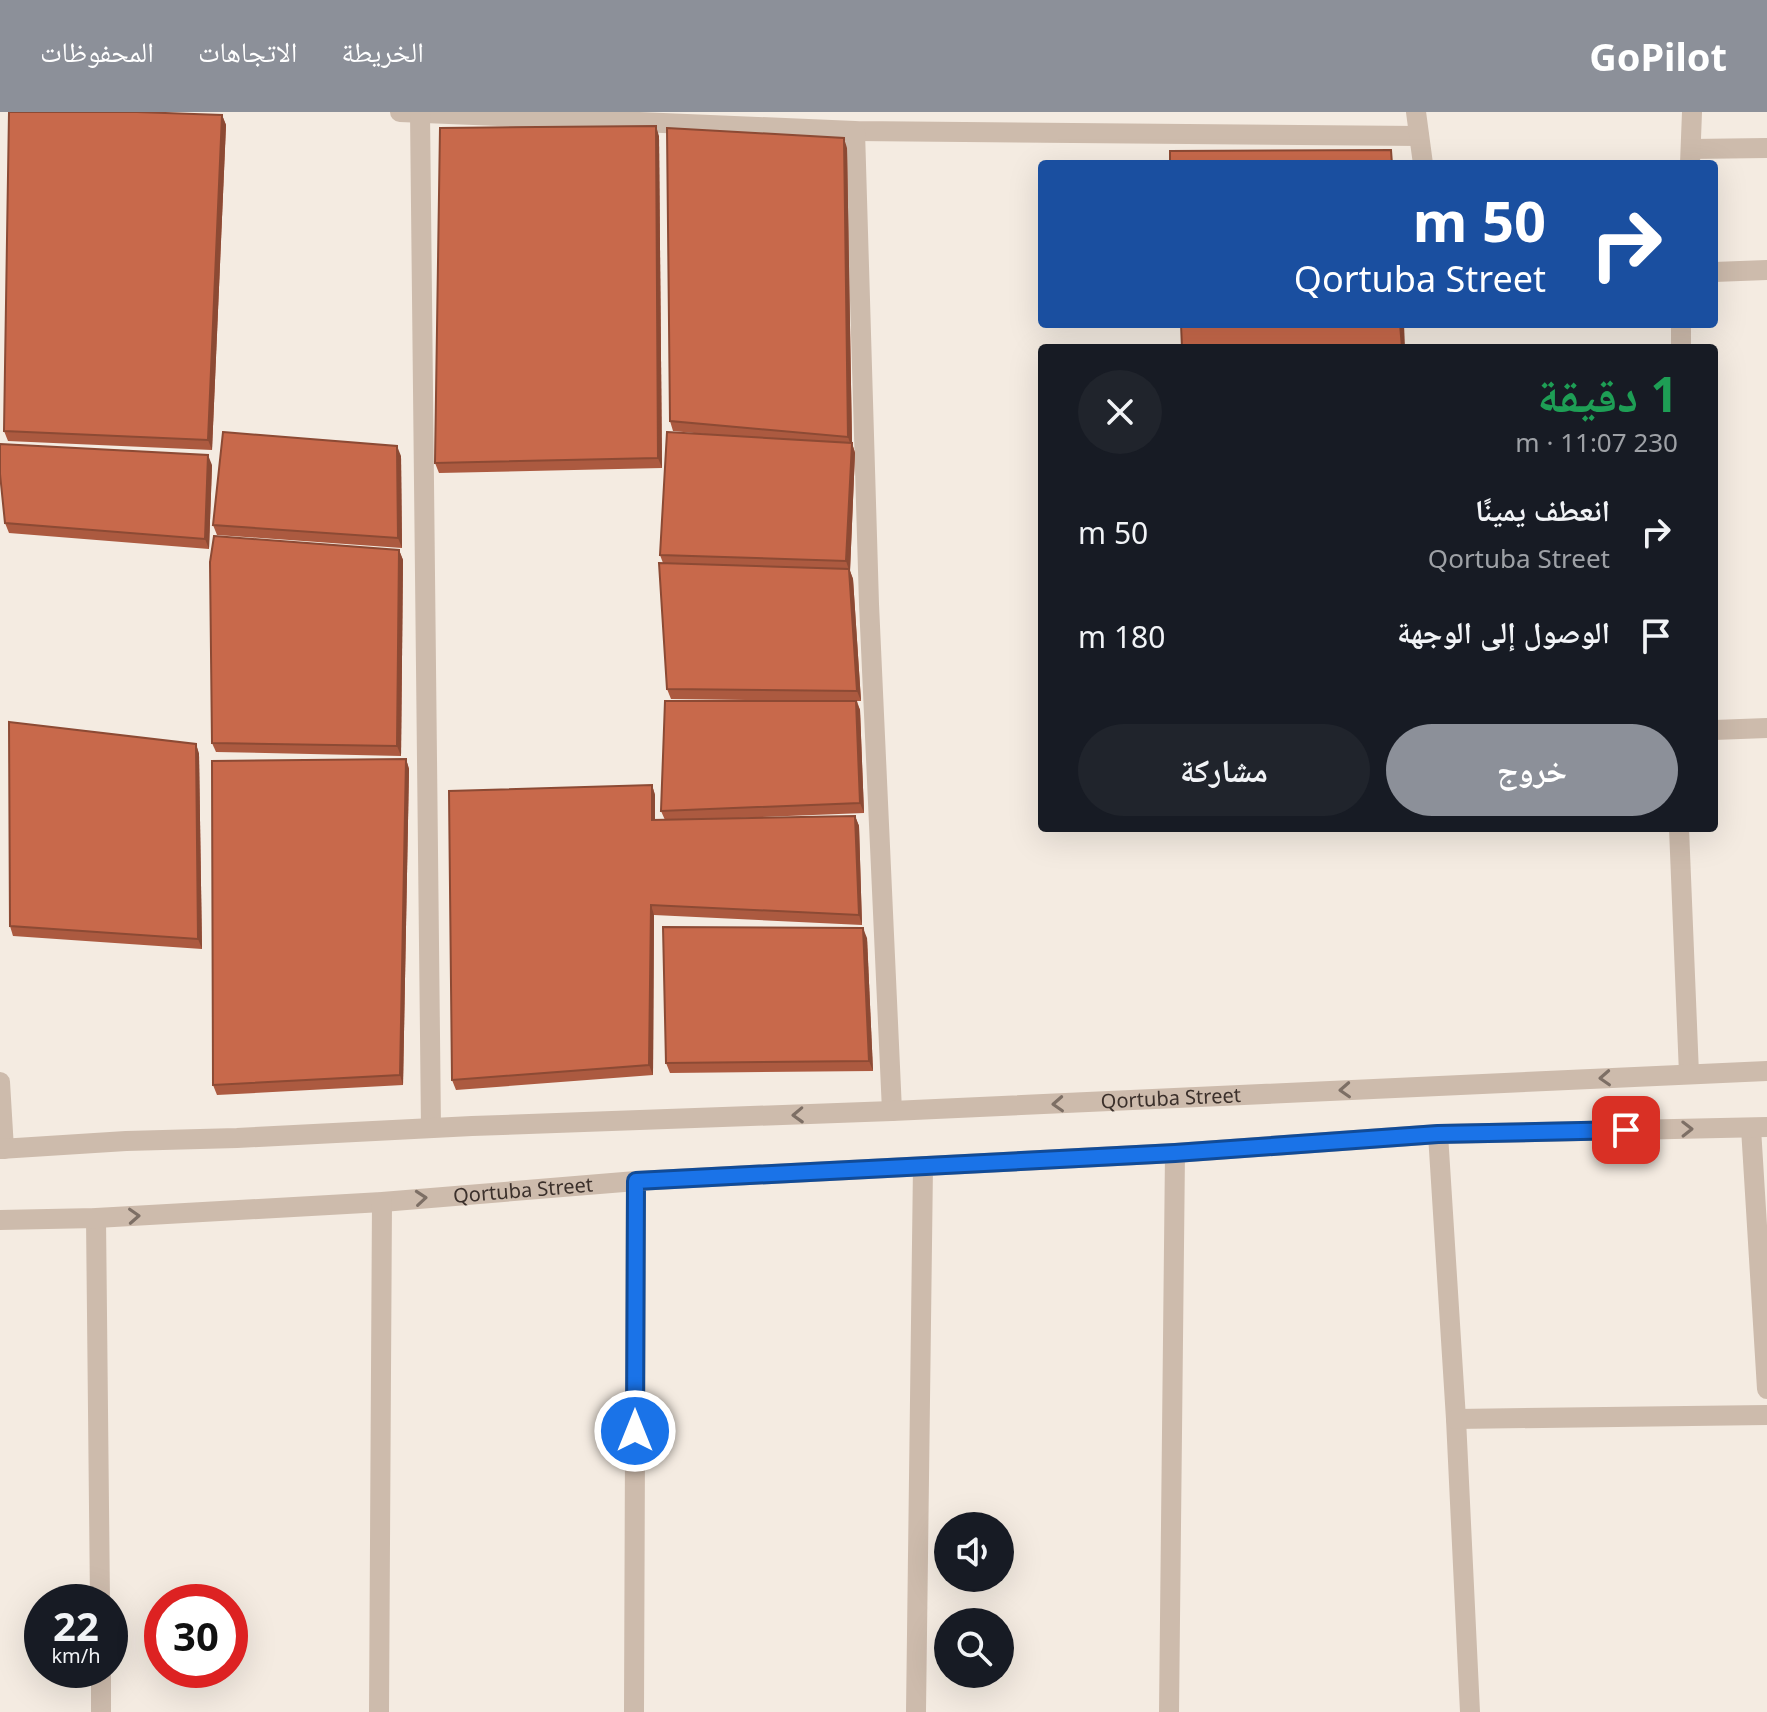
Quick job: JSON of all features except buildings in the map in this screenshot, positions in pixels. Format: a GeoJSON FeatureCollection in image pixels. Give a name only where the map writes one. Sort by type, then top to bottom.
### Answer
{"type":"FeatureCollection","features":[{"type":"Feature","properties":{"kind":"street"},"geometry":{"type":"LineString","coordinates":[[400,112],[855,131],[1419,136]]}},
{"type":"Feature","properties":{"kind":"street"},"geometry":{"type":"LineString","coordinates":[[1416,112],[1422,160]]}},
{"type":"Feature","properties":{"kind":"street"},"geometry":{"type":"LineString","coordinates":[[1692,112],[1690,156],[1767,148]]}},
{"type":"Feature","properties":{"kind":"street"},"geometry":{"type":"LineString","coordinates":[[420,113],[431,1128]]}},
{"type":"Feature","properties":{"kind":"street"},"geometry":{"type":"LineString","coordinates":[[855,131],[869,604],[892,1111]]}},
{"type":"Feature","properties":{"kind":"street"},"geometry":{"type":"LineString","coordinates":[[1718,272],[1767,270]]}},
{"type":"Feature","properties":{"kind":"street"},"geometry":{"type":"LineString","coordinates":[[1718,730],[1767,728]]}},
{"type":"Feature","properties":{"kind":"street"},"geometry":{"type":"LineString","coordinates":[[1679,832],[1689,1074]]}},
{"type":"Feature","properties":{"kind":"street","name":"Qortuba Street"},"geometry":{"type":"LineString","coordinates":[[2,1149],[126,1141],[892,1111],[1767,1071]]}},
{"type":"Feature","properties":{"kind":"street"},"geometry":{"type":"LineString","coordinates":[[0,1082],[2,1149]]}},
{"type":"Feature","properties":{"kind":"street"},"geometry":{"type":"LineString","coordinates":[[1759,1128],[1767,1389]]}},
{"type":"Feature","properties":{"kind":"street","name":"Qortuba Street"},"geometry":{"type":"LineString","coordinates":[[0,1220],[96,1218],[382,1202],[636,1181],[1175,1153],[1438,1134],[1759,1128]]}},
{"type":"Feature","properties":{"kind":"street"},"geometry":{"type":"LineString","coordinates":[[1438,1134],[1470,1712]]}},
{"type":"Feature","properties":{"kind":"street"},"geometry":{"type":"LineString","coordinates":[[1169,1712],[1175,1153]]}},
{"type":"Feature","properties":{"kind":"street"},"geometry":{"type":"LineString","coordinates":[[916,1712],[923,1166]]}},
{"type":"Feature","properties":{"kind":"street"},"geometry":{"type":"LineString","coordinates":[[634,1712],[636,1181]]}},
{"type":"Feature","properties":{"kind":"street"},"geometry":{"type":"LineString","coordinates":[[379,1712],[382,1202]]}},
{"type":"Feature","properties":{"kind":"street"},"geometry":{"type":"LineString","coordinates":[[96,1218],[100,1584]]}},
{"type":"Feature","properties":{"kind":"street"},"geometry":{"type":"LineString","coordinates":[[1456,1419],[1767,1415]]}},
{"type":"Feature","properties":{"kind":"street"},"geometry":{"type":"LineString","coordinates":[[101,1688],[101,1712]]}},
{"type":"Feature","properties":{"kind":"route"},"geometry":{"type":"LineString","coordinates":[[635,1431],[636,1181],[1175,1153],[1438,1134],[1626,1130]]}}]}
